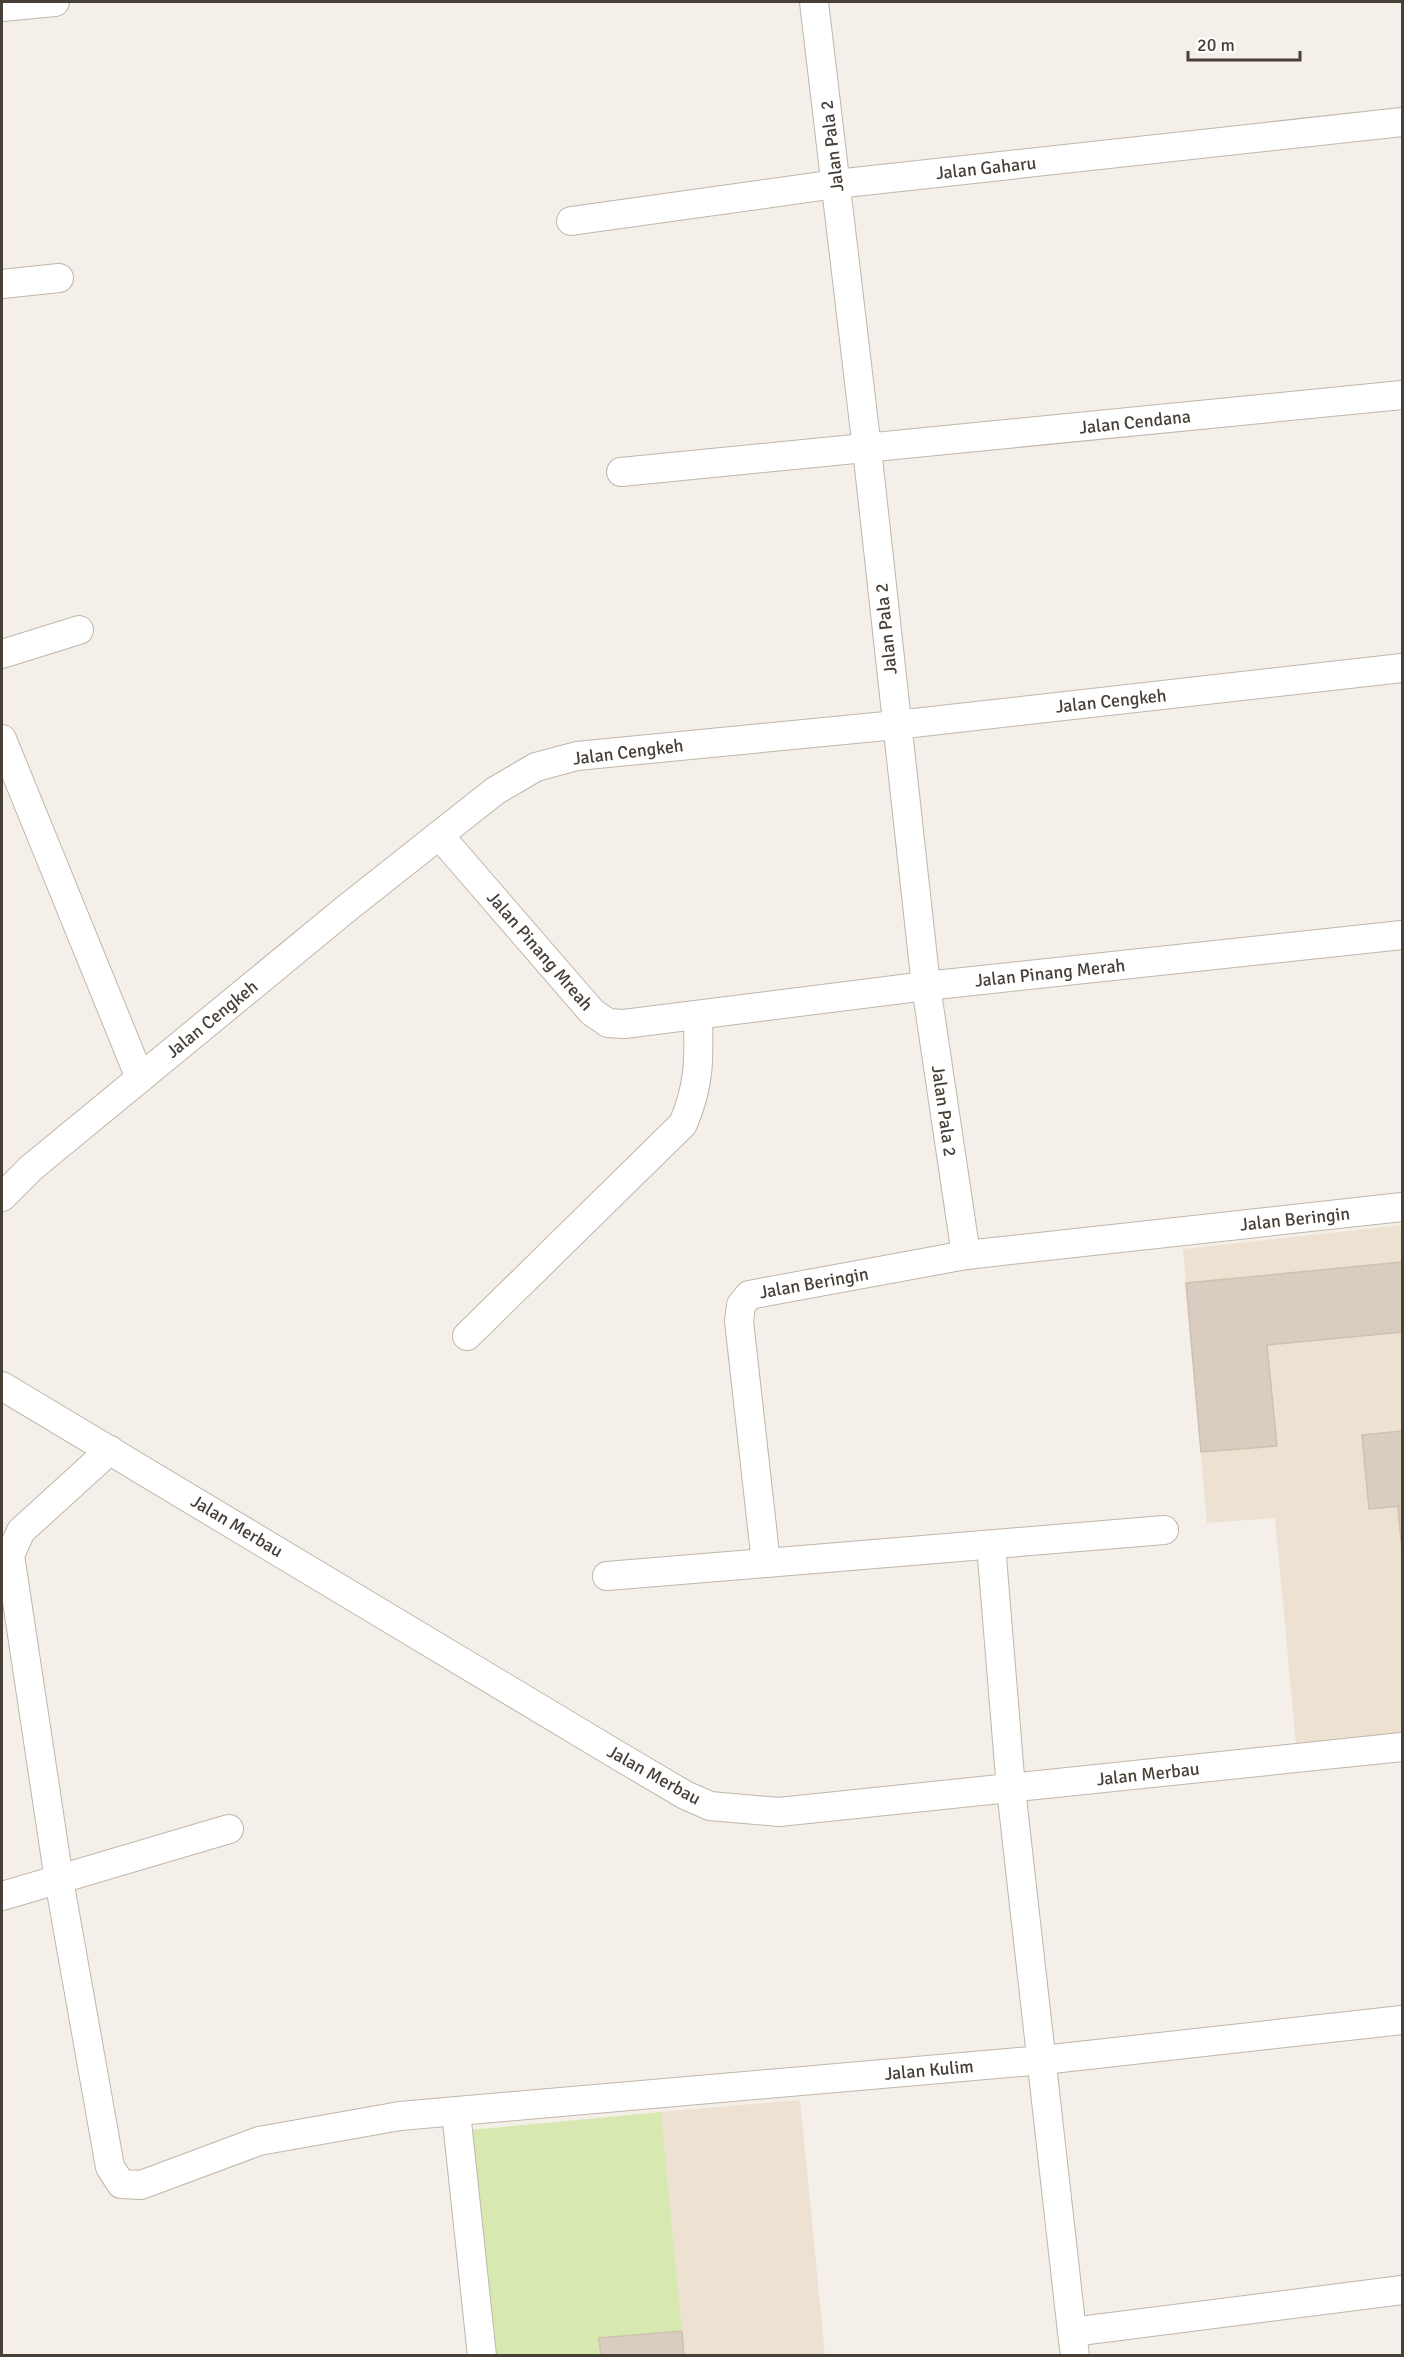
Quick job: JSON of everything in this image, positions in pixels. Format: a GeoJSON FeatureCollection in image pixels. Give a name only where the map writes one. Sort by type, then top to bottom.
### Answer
{"type":"FeatureCollection","features":[{"type":"Feature","properties":{"kind":"street"},"geometry":{"type":"LineString","coordinates":[[2,7],[55,2]]}},
{"type":"Feature","properties":{"kind":"street","name":"Jalan Pala 2"},"geometry":{"type":"LineString","coordinates":[[814,2],[867,449],[926,986],[966,1256]]}},
{"type":"Feature","properties":{"kind":"street","name":"Jalan Gaharu"},"geometry":{"type":"LineString","coordinates":[[571,221],[836,184],[1402,122]]}},
{"type":"Feature","properties":{"kind":"street"},"geometry":{"type":"LineString","coordinates":[[2,284],[58,278]]}},
{"type":"Feature","properties":{"kind":"street","name":"Jalan Cendana"},"geometry":{"type":"LineString","coordinates":[[621,472],[1402,395]]}},
{"type":"Feature","properties":{"kind":"street"},"geometry":{"type":"LineString","coordinates":[[2,654],[79,630]]}},
{"type":"Feature","properties":{"kind":"street","name":"Jalan Cengkeh"},"geometry":{"type":"LineString","coordinates":[[2,1197],[31,1168],[439,835],[495,791],[536,767],[577,756],[896,725],[1402,668]]}},
{"type":"Feature","properties":{"kind":"street"},"geometry":{"type":"LineString","coordinates":[[2,739],[140,1078]]}},
{"type":"Feature","properties":{"kind":"street","name":"Jalan Pinang Mreah"},"geometry":{"type":"LineString","coordinates":[[439,835],[592,1012],[608,1023],[624,1024],[698,1016]]}},
{"type":"Feature","properties":{"kind":"street","name":"Jalan Pinang Merah"},"geometry":{"type":"LineString","coordinates":[[698,1016],[926,986],[1402,935]]}},
{"type":"Feature","properties":{"kind":"street"},"geometry":{"type":"LineString","coordinates":[[467,1336],[682,1124],[695,1095],[699,1062],[698,1016]]}},
{"type":"Feature","properties":{"kind":"street","name":"Jalan Beringin"},"geometry":{"type":"LineString","coordinates":[[766,1563],[739,1321],[741,1305],[749,1295],[966,1256],[1402,1208]]}},
{"type":"Feature","properties":{"kind":"street","name":"Jalan Merbau"},"geometry":{"type":"LineString","coordinates":[[2,1386],[628,1762],[685,1795],[710,1806],[779,1812],[1402,1747]]}},
{"type":"Feature","properties":{"kind":"street"},"geometry":{"type":"LineString","coordinates":[[59,1880],[9,1555],[21,1531],[110,1450]]}},
{"type":"Feature","properties":{"kind":"street"},"geometry":{"type":"LineString","coordinates":[[607,1576],[1164,1530]]}},
{"type":"Feature","properties":{"kind":"street"},"geometry":{"type":"LineString","coordinates":[[992,1545],[1011,1789],[1074,2344],[1402,2290]]}},
{"type":"Feature","properties":{"kind":"street"},"geometry":{"type":"LineString","coordinates":[[2,1896],[229,1829]]}},
{"type":"Feature","properties":{"kind":"street","name":"Jalan Kulim"},"geometry":{"type":"LineString","coordinates":[[59,1880],[110,2167],[121,2184],[141,2185],[259,2141],[400,2116],[1043,2060],[1402,2020]]}},
{"type":"Feature","properties":{"kind":"street"},"geometry":{"type":"LineString","coordinates":[[456,2112],[482,2355]]}},
{"type":"Feature","properties":{"kind":"shaded area"},"geometry":{"type":"Polygon","coordinates":[[[1402,1225],[1402,1506],[1398,1507],[1402,1551],[1402,1733],[1296,1744],[1275,1518],[1207,1523],[1183,1249],[1402,1225]]]}},
{"type":"Feature","properties":{"kind":"shaded area"},"geometry":{"type":"Polygon","coordinates":[[[800,2100],[825,2355],[684,2355],[661,2112],[800,2100]]]}},
{"type":"Feature","properties":{"kind":"green space"},"geometry":{"type":"Polygon","coordinates":[[[661,2112],[682,2331],[600,2338],[601,2355],[495,2355],[470,2130],[661,2112]]]}},
{"type":"Feature","properties":{"kind":"building"},"geometry":{"type":"Polygon","coordinates":[[[1402,1262],[1402,1332],[1267,1345],[1277,1446],[1201,1452],[1186,1283],[1402,1262]]]}},
{"type":"Feature","properties":{"kind":"building"},"geometry":{"type":"Polygon","coordinates":[[[1402,1431],[1402,1506],[1369,1509],[1362,1435],[1402,1431]]]}},
{"type":"Feature","properties":{"kind":"building"},"geometry":{"type":"Polygon","coordinates":[[[1402,1506],[1402,1551],[1398,1507],[1402,1506]]]}},
{"type":"Feature","properties":{"kind":"building"},"geometry":{"type":"Polygon","coordinates":[[[682,2331],[684,2356],[601,2356],[599,2338],[682,2331]]]}}]}
